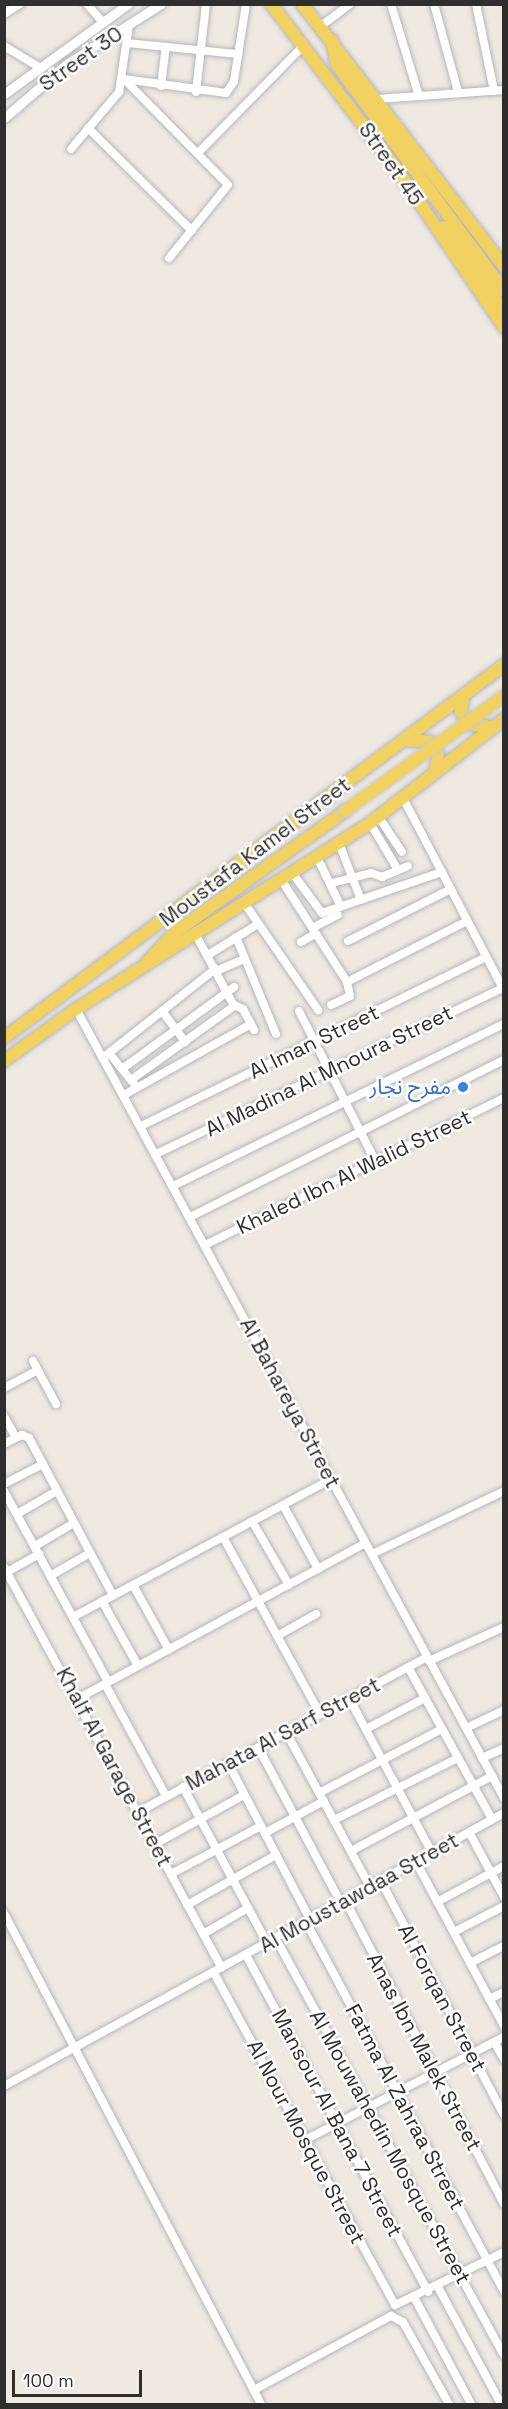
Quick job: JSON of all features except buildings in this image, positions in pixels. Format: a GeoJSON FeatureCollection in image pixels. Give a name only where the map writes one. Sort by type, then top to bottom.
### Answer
{"type":"FeatureCollection","features":[{"type":"Feature","properties":{"kind":"main road","name":"Street 45"},"geometry":{"type":"LineString","coordinates":[[272,4],[428,217],[504,327]]}},
{"type":"Feature","properties":{"kind":"main road","name":"Street 45"},"geometry":{"type":"LineString","coordinates":[[302,4],[332,39],[504,266]]}},
{"type":"Feature","properties":{"kind":"main road"},"geometry":{"type":"LineString","coordinates":[[332,39],[337,64],[481,269],[504,311]]}},
{"type":"Feature","properties":{"kind":"main road"},"geometry":{"type":"LineString","coordinates":[[428,217],[446,229],[504,291]]}},
{"type":"Feature","properties":{"kind":"main road","name":"Moustafa Kamel Street"},"geometry":{"type":"LineString","coordinates":[[4,1038],[464,698],[504,665]]}},
{"type":"Feature","properties":{"kind":"main road"},"geometry":{"type":"LineString","coordinates":[[145,966],[174,933],[504,696]]}},
{"type":"Feature","properties":{"kind":"main road"},"geometry":{"type":"LineString","coordinates":[[464,698],[461,712],[469,724],[483,729],[500,721]]}},
{"type":"Feature","properties":{"kind":"main road","name":"Moustafa Kamel Street"},"geometry":{"type":"LineString","coordinates":[[4,1061],[76,1009],[282,881],[374,820],[500,721]]}},
{"type":"Feature","properties":{"kind":"main road"},"geometry":{"type":"LineString","coordinates":[[406,740],[431,742],[439,760],[434,773]]}},
{"type":"Feature","properties":{"kind":"street"},"geometry":{"type":"LineString","coordinates":[[4,14],[20,4]]}},
{"type":"Feature","properties":{"kind":"street"},"geometry":{"type":"LineString","coordinates":[[87,4],[102,21]]}},
{"type":"Feature","properties":{"kind":"street","name":"Street 30"},"geometry":{"type":"LineString","coordinates":[[4,94],[37,66],[128,4]]}},
{"type":"Feature","properties":{"kind":"street","name":"Street 30"},"geometry":{"type":"LineString","coordinates":[[4,118],[68,63],[162,4]]}},
{"type":"Feature","properties":{"kind":"street"},"geometry":{"type":"LineString","coordinates":[[196,92],[206,4]]}},
{"type":"Feature","properties":{"kind":"street"},"geometry":{"type":"LineString","coordinates":[[124,79],[196,92],[226,93],[234,81],[246,4]]}},
{"type":"Feature","properties":{"kind":"street"},"geometry":{"type":"LineString","coordinates":[[321,26],[350,4]]}},
{"type":"Feature","properties":{"kind":"street"},"geometry":{"type":"LineString","coordinates":[[392,4],[418,93]]}},
{"type":"Feature","properties":{"kind":"street"},"geometry":{"type":"LineString","coordinates":[[434,4],[458,92]]}},
{"type":"Feature","properties":{"kind":"street"},"geometry":{"type":"LineString","coordinates":[[476,4],[494,91]]}},
{"type":"Feature","properties":{"kind":"street"},"geometry":{"type":"LineString","coordinates":[[70,149],[124,79],[129,25]]}},
{"type":"Feature","properties":{"kind":"street"},"geometry":{"type":"LineString","coordinates":[[127,43],[238,54]]}},
{"type":"Feature","properties":{"kind":"street"},"geometry":{"type":"LineString","coordinates":[[198,153],[304,45]]}},
{"type":"Feature","properties":{"kind":"street"},"geometry":{"type":"LineString","coordinates":[[4,46],[37,66]]}},
{"type":"Feature","properties":{"kind":"street"},"geometry":{"type":"LineString","coordinates":[[161,86],[166,47]]}},
{"type":"Feature","properties":{"kind":"street"},"geometry":{"type":"LineString","coordinates":[[124,79],[228,185],[169,258]]}},
{"type":"Feature","properties":{"kind":"street"},"geometry":{"type":"LineString","coordinates":[[377,99],[418,93],[504,90]]}},
{"type":"Feature","properties":{"kind":"street"},"geometry":{"type":"LineString","coordinates":[[88,128],[192,231]]}},
{"type":"Feature","properties":{"kind":"street"},"geometry":{"type":"LineString","coordinates":[[403,798],[503,989]]}},
{"type":"Feature","properties":{"kind":"street"},"geometry":{"type":"LineString","coordinates":[[374,820],[402,852]]}},
{"type":"Feature","properties":{"kind":"street"},"geometry":{"type":"LineString","coordinates":[[374,820],[398,870]]}},
{"type":"Feature","properties":{"kind":"street"},"geometry":{"type":"LineString","coordinates":[[339,843],[361,900]]}},
{"type":"Feature","properties":{"kind":"street"},"geometry":{"type":"LineString","coordinates":[[317,857],[332,884],[339,911]]}},
{"type":"Feature","properties":{"kind":"street"},"geometry":{"type":"LineString","coordinates":[[332,884],[354,878],[390,874],[408,866]]}},
{"type":"Feature","properties":{"kind":"street"},"geometry":{"type":"LineString","coordinates":[[301,942],[339,911],[361,900],[442,872]]}},
{"type":"Feature","properties":{"kind":"street"},"geometry":{"type":"LineString","coordinates":[[293,874],[317,911],[339,911]]}},
{"type":"Feature","properties":{"kind":"street"},"geometry":{"type":"LineString","coordinates":[[390,874],[395,889]]}},
{"type":"Feature","properties":{"kind":"street"},"geometry":{"type":"LineString","coordinates":[[282,881],[313,931],[349,981],[351,995],[331,1005]]}},
{"type":"Feature","properties":{"kind":"street"},"geometry":{"type":"LineString","coordinates":[[348,942],[451,889]]}},
{"type":"Feature","properties":{"kind":"street"},"geometry":{"type":"LineString","coordinates":[[245,904],[318,1011]]}},
{"type":"Feature","properties":{"kind":"street"},"geometry":{"type":"LineString","coordinates":[[349,981],[467,921]]}},
{"type":"Feature","properties":{"kind":"street"},"geometry":{"type":"LineString","coordinates":[[208,955],[258,924]]}},
{"type":"Feature","properties":{"kind":"street"},"geometry":{"type":"LineString","coordinates":[[196,935],[230,989],[234,1005]]}},
{"type":"Feature","properties":{"kind":"street"},"geometry":{"type":"LineString","coordinates":[[237,937],[276,1034]]}},
{"type":"Feature","properties":{"kind":"street","name":"Al Iman Street"},"geometry":{"type":"LineString","coordinates":[[141,1126],[486,957]]}},
{"type":"Feature","properties":{"kind":"street"},"geometry":{"type":"LineString","coordinates":[[137,1087],[106,1055],[216,970],[244,959]]}},
{"type":"Feature","properties":{"kind":"street"},"geometry":{"type":"LineString","coordinates":[[495,973],[504,969]]}},
{"type":"Feature","properties":{"kind":"street"},"geometry":{"type":"LineString","coordinates":[[122,1069],[230,989]]}},
{"type":"Feature","properties":{"kind":"street","name":"Al Madina Al Mnoura Street"},"geometry":{"type":"LineString","coordinates":[[156,1154],[503,989]]}},
{"type":"Feature","properties":{"kind":"street"},"geometry":{"type":"LineString","coordinates":[[124,1095],[252,1027],[243,1009],[234,1005]]}},
{"type":"Feature","properties":{"kind":"street"},"geometry":{"type":"LineString","coordinates":[[131,1080],[234,1005]]}},
{"type":"Feature","properties":{"kind":"street","name":"Al Bahareya Street"},"geometry":{"type":"LineString","coordinates":[[76,1009],[106,1055],[124,1095],[504,1798]]}},
{"type":"Feature","properties":{"kind":"street"},"geometry":{"type":"LineString","coordinates":[[162,1011],[185,1042]]}},
{"type":"Feature","properties":{"kind":"street"},"geometry":{"type":"LineString","coordinates":[[299,1011],[376,1162]]}},
{"type":"Feature","properties":{"kind":"street"},"geometry":{"type":"LineString","coordinates":[[173,1186],[346,1104],[504,1024]]}},
{"type":"Feature","properties":{"kind":"street"},"geometry":{"type":"LineString","coordinates":[[190,1217],[361,1134],[504,1060]]}},
{"type":"Feature","properties":{"kind":"street","name":"Khaled Ibn Al Walid Street"},"geometry":{"type":"LineString","coordinates":[[205,1245],[504,1098]]}},
{"type":"Feature","properties":{"kind":"street"},"geometry":{"type":"LineString","coordinates":[[33,1361],[56,1404]]}},
{"type":"Feature","properties":{"kind":"street"},"geometry":{"type":"LineString","coordinates":[[4,1388],[38,1370]]}},
{"type":"Feature","properties":{"kind":"street"},"geometry":{"type":"LineString","coordinates":[[4,1416],[16,1438]]}},
{"type":"Feature","properties":{"kind":"street"},"geometry":{"type":"LineString","coordinates":[[4,1444],[27,1436],[113,1595]]}},
{"type":"Feature","properties":{"kind":"street"},"geometry":{"type":"LineString","coordinates":[[4,1484],[43,1464]]}},
{"type":"Feature","properties":{"kind":"street"},"geometry":{"type":"LineString","coordinates":[[73,1617],[331,1479]]}},
{"type":"Feature","properties":{"kind":"street"},"geometry":{"type":"LineString","coordinates":[[4,1491],[73,1617],[166,1796]]}},
{"type":"Feature","properties":{"kind":"street"},"geometry":{"type":"LineString","coordinates":[[17,1514],[57,1491]]}},
{"type":"Feature","properties":{"kind":"street"},"geometry":{"type":"LineString","coordinates":[[372,1554],[504,1491]]}},
{"type":"Feature","properties":{"kind":"street"},"geometry":{"type":"LineString","coordinates":[[283,1505],[318,1569]]}},
{"type":"Feature","properties":{"kind":"street"},"geometry":{"type":"LineString","coordinates":[[252,1521],[289,1585]]}},
{"type":"Feature","properties":{"kind":"street"},"geometry":{"type":"LineString","coordinates":[[6,1570],[74,1523]]}},
{"type":"Feature","properties":{"kind":"street"},"geometry":{"type":"LineString","coordinates":[[223,1537],[320,1714]]}},
{"type":"Feature","properties":{"kind":"street"},"geometry":{"type":"LineString","coordinates":[[77,1699],[366,1543]]}},
{"type":"Feature","properties":{"kind":"street"},"geometry":{"type":"LineString","coordinates":[[50,1576],[90,1553]]}},
{"type":"Feature","properties":{"kind":"street","name":"Khalf Al Garage Street"},"geometry":{"type":"LineString","coordinates":[[6,1570],[188,1905],[218,1970]]}},
{"type":"Feature","properties":{"kind":"street"},"geometry":{"type":"LineString","coordinates":[[133,1585],[168,1650]]}},
{"type":"Feature","properties":{"kind":"street"},"geometry":{"type":"LineString","coordinates":[[102,1601],[138,1666]]}},
{"type":"Feature","properties":{"kind":"street"},"geometry":{"type":"LineString","coordinates":[[277,1636],[316,1614]]}},
{"type":"Feature","properties":{"kind":"street","name":"Mahata Al Sarf Street"},"geometry":{"type":"LineString","coordinates":[[138,1812],[408,1667],[504,1627]]}},
{"type":"Feature","properties":{"kind":"street"},"geometry":{"type":"LineString","coordinates":[[408,1667],[492,1819]]}},
{"type":"Feature","properties":{"kind":"street"},"geometry":{"type":"LineString","coordinates":[[349,1698],[432,1852]]}},
{"type":"Feature","properties":{"kind":"street"},"geometry":{"type":"LineString","coordinates":[[366,1729],[425,1698]]}},
{"type":"Feature","properties":{"kind":"street"},"geometry":{"type":"LineString","coordinates":[[466,1728],[504,1710]]}},
{"type":"Feature","properties":{"kind":"street"},"geometry":{"type":"LineString","coordinates":[[319,1793],[442,1729]]}},
{"type":"Feature","properties":{"kind":"street"},"geometry":{"type":"LineString","coordinates":[[286,1732],[370,1887]]}},
{"type":"Feature","properties":{"kind":"street","name":"Anas Ibn Malek Street"},"geometry":{"type":"LineString","coordinates":[[258,1747],[504,2204]]}},
{"type":"Feature","properties":{"kind":"street"},"geometry":{"type":"LineString","coordinates":[[482,1758],[504,1748]]}},
{"type":"Feature","properties":{"kind":"street"},"geometry":{"type":"LineString","coordinates":[[334,1820],[458,1758]]}},
{"type":"Feature","properties":{"kind":"street","name":"Fatma Al Zahraa Street"},"geometry":{"type":"LineString","coordinates":[[228,1763],[397,2092],[504,2292]]}},
{"type":"Feature","properties":{"kind":"street"},"geometry":{"type":"LineString","coordinates":[[351,1851],[492,1776]]}},
{"type":"Feature","properties":{"kind":"street"},"geometry":{"type":"LineString","coordinates":[[183,1787],[267,1943]]}},
{"type":"Feature","properties":{"kind":"street"},"geometry":{"type":"LineString","coordinates":[[155,1844],[244,1795]]}},
{"type":"Feature","properties":{"kind":"street"},"geometry":{"type":"LineString","coordinates":[[171,1874],[217,1850],[295,1817],[324,1802]]}},
{"type":"Feature","properties":{"kind":"street","name":"Al Moustawdaa Street"},"geometry":{"type":"LineString","coordinates":[[4,2086],[504,1813]]}},
{"type":"Feature","properties":{"kind":"street"},"geometry":{"type":"LineString","coordinates":[[470,1832],[504,1897]]}},
{"type":"Feature","properties":{"kind":"street"},"geometry":{"type":"LineString","coordinates":[[188,1905],[276,1855]]}},
{"type":"Feature","properties":{"kind":"street"},"geometry":{"type":"LineString","coordinates":[[416,1862],[504,2026]]}},
{"type":"Feature","properties":{"kind":"street"},"geometry":{"type":"LineString","coordinates":[[437,1902],[504,1866]]}},
{"type":"Feature","properties":{"kind":"street","name":"Al Forqan Street"},"geometry":{"type":"LineString","coordinates":[[381,1881],[504,2115]]}},
{"type":"Feature","properties":{"kind":"street"},"geometry":{"type":"LineString","coordinates":[[454,1932],[504,1906]]}},
{"type":"Feature","properties":{"kind":"street"},"geometry":{"type":"LineString","coordinates":[[203,1934],[248,1908]]}},
{"type":"Feature","properties":{"kind":"street"},"geometry":{"type":"LineString","coordinates":[[4,1913],[78,2047],[261,2404]]}},
{"type":"Feature","properties":{"kind":"street","name":"Al Mouwahedin Mosque Street"},"geometry":{"type":"LineString","coordinates":[[276,1939],[504,2355]]}},
{"type":"Feature","properties":{"kind":"street"},"geometry":{"type":"LineString","coordinates":[[470,1963],[504,1946]]}},
{"type":"Feature","properties":{"kind":"street","name":"Mansour Al Bana 7 Street"},"geometry":{"type":"LineString","coordinates":[[246,1955],[428,2292]]}},
{"type":"Feature","properties":{"kind":"street","name":"Al Nour Mosque Street"},"geometry":{"type":"LineString","coordinates":[[218,1970],[305,2140],[394,2304],[402,2306],[415,2299]]}},
{"type":"Feature","properties":{"kind":"street"},"geometry":{"type":"LineString","coordinates":[[489,1999],[504,1992]]}},
{"type":"Feature","properties":{"kind":"street"},"geometry":{"type":"LineString","coordinates":[[305,2140],[504,2037]]}},
{"type":"Feature","properties":{"kind":"street"},"geometry":{"type":"LineString","coordinates":[[494,2042],[504,2059]]}},
{"type":"Feature","properties":{"kind":"street"},"geometry":{"type":"LineString","coordinates":[[471,2404],[415,2299],[504,2252]]}},
{"type":"Feature","properties":{"kind":"street"},"geometry":{"type":"LineString","coordinates":[[438,2287],[501,2404]]}},
{"type":"Feature","properties":{"kind":"street"},"geometry":{"type":"LineString","coordinates":[[254,2390],[391,2316],[403,2322],[449,2404]]}},
{"type":"Feature","properties":{"kind":"place","name":"مفرح نجار"},"geometry":{"type":"Point","coordinates":[463,1087]}}]}
